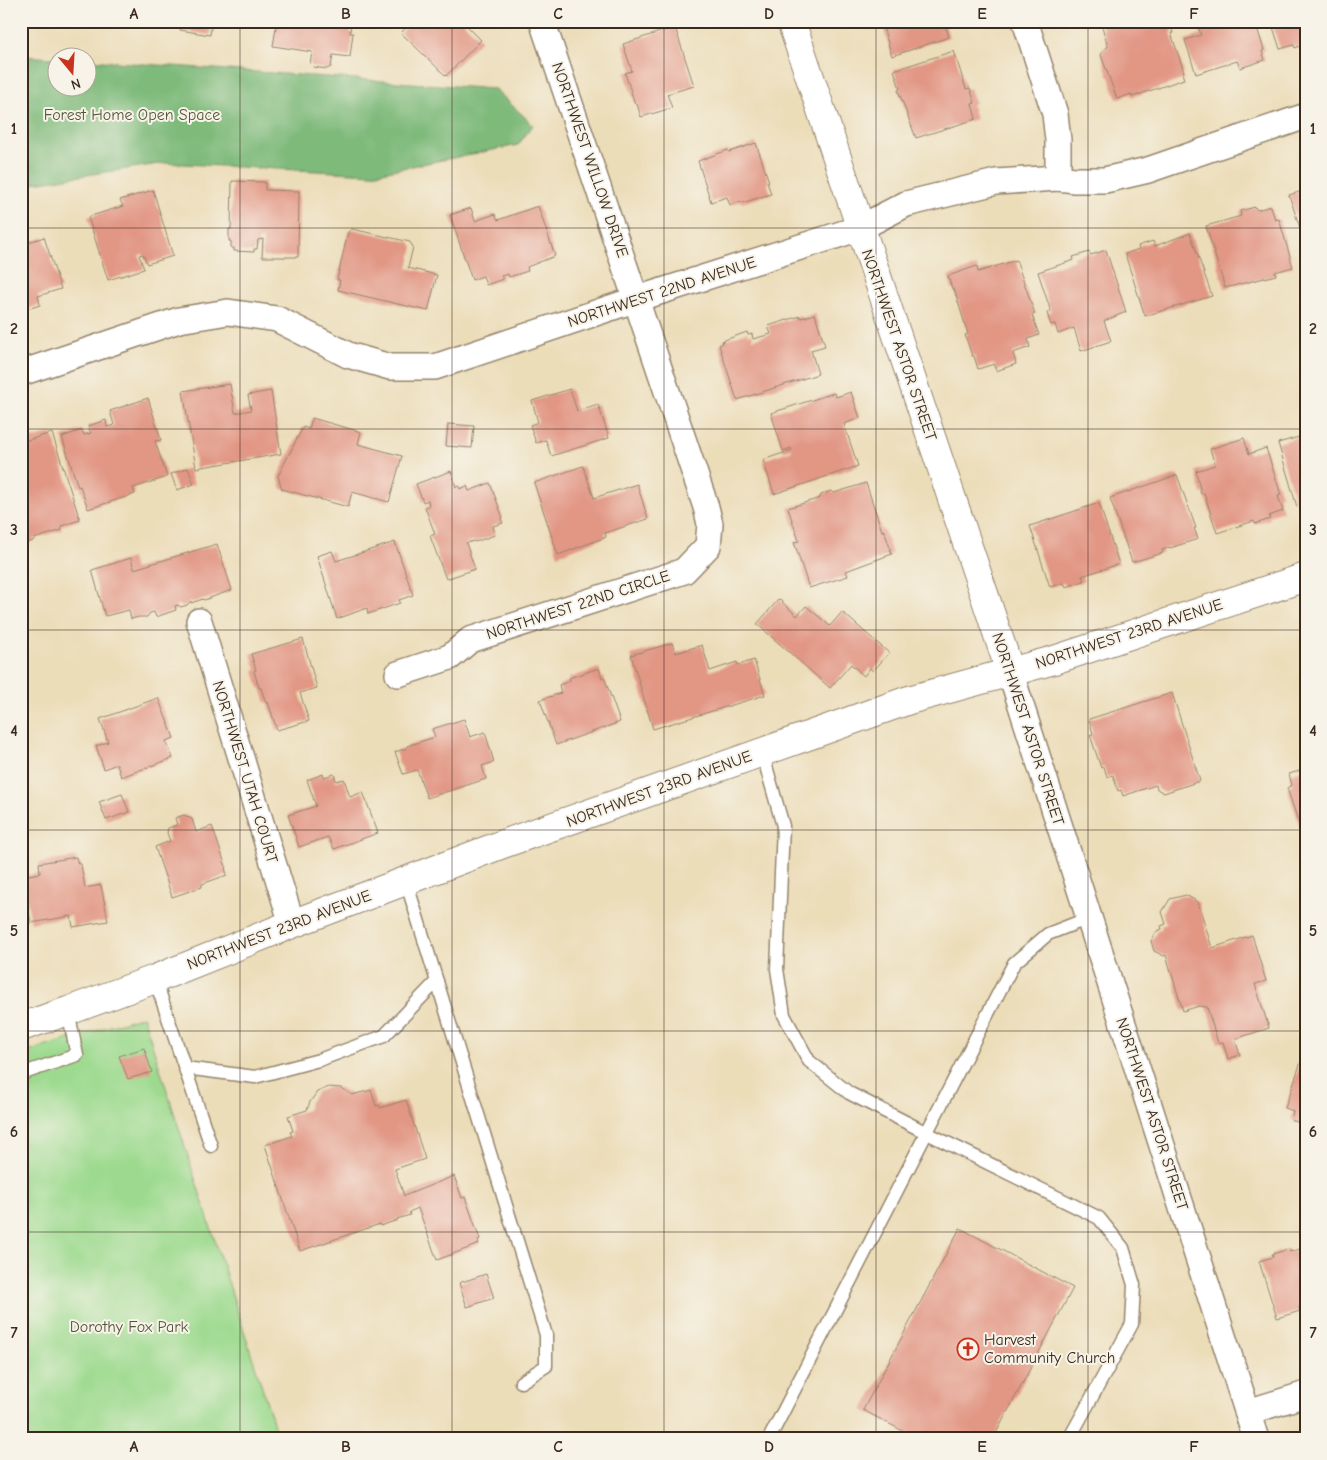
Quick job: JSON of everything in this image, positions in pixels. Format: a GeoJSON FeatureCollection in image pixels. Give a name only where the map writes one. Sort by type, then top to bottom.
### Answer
{"type":"FeatureCollection","features":[{"type":"Feature","properties":{"kind":"street","name":"NORTHWEST WILLOW DRIVE"},"geometry":{"type":"LineString","coordinates":[[542,21],[637,298]]}},
{"type":"Feature","properties":{"kind":"street","name":"NORTHWEST ASTOR STREET"},"geometry":{"type":"LineString","coordinates":[[791,21],[1010,671],[1256,1439]]}},
{"type":"Feature","properties":{"kind":"street"},"geometry":{"type":"LineString","coordinates":[[1025,21],[1055,114],[1058,140],[1058,178]]}},
{"type":"Feature","properties":{"kind":"street","name":"NORTHWEST 22ND AVENUE"},"geometry":{"type":"LineString","coordinates":[[21,373],[179,320],[228,312],[277,319],[348,355],[390,367],[436,367],[637,298],[860,228],[906,204],[996,182],[1058,178],[1104,180],[1148,170],[1306,116]]}},
{"type":"Feature","properties":{"kind":"street","name":"NORTHWEST 22ND CIRCLE"},"geometry":{"type":"LineString","coordinates":[[398,674],[450,657],[470,640],[684,571],[708,546],[710,524],[706,506],[637,298]]}},
{"type":"Feature","properties":{"kind":"street","name":"NORTHWEST 23RD AVENUE"},"geometry":{"type":"LineString","coordinates":[[21,1026],[156,979],[292,924],[406,881],[909,700],[1054,660],[1306,577]]}},
{"type":"Feature","properties":{"kind":"street","name":"NORTHWEST UTAH COURT"},"geometry":{"type":"LineString","coordinates":[[199,622],[292,924]]}},
{"type":"Feature","properties":{"kind":"street"},"geometry":{"type":"LineString","coordinates":[[1248,1412],[1306,1394]]}},
{"type":"Feature","properties":{"kind":"lane"},"geometry":{"type":"LineString","coordinates":[[762,752],[783,826],[777,969],[784,1015],[809,1061],[850,1093],[1099,1218],[1122,1248],[1134,1285],[1132,1324],[1069,1439]]}},
{"type":"Feature","properties":{"kind":"lane"},"geometry":{"type":"LineString","coordinates":[[406,881],[546,1334],[546,1366],[521,1382]]}},
{"type":"Feature","properties":{"kind":"lane"},"geometry":{"type":"LineString","coordinates":[[769,1439],[1014,963],[1048,934],[1089,918]]}},
{"type":"Feature","properties":{"kind":"lane"},"geometry":{"type":"LineString","coordinates":[[156,979],[211,1146]]}},
{"type":"Feature","properties":{"kind":"lane"},"geometry":{"type":"LineString","coordinates":[[185,1068],[255,1077],[319,1060],[384,1036],[437,981]]}},
{"type":"Feature","properties":{"kind":"lane"},"geometry":{"type":"LineString","coordinates":[[21,1074],[78,1055],[68,1011]]}},
{"type":"Feature","properties":{"kind":"green space","name":"Forest Home Open Space"},"geometry":{"type":"Polygon","coordinates":[[[21,56],[48,58],[48,98],[98,98],[98,61],[495,89],[533,125],[518,145],[372,174],[165,163],[21,185],[21,56]]]}},
{"type":"Feature","properties":{"kind":"green space","name":"Dorothy Fox Park"},"geometry":{"type":"Polygon","coordinates":[[[143,1016],[275,1428],[242,1439],[21,1439],[21,1054],[143,1016]]]}},
{"type":"Feature","properties":{"kind":"building"},"geometry":{"type":"Polygon","coordinates":[[[181,21],[212,21],[210,35],[180,30],[181,21]]]}},
{"type":"Feature","properties":{"kind":"building"},"geometry":{"type":"Polygon","coordinates":[[[277,21],[351,21],[350,33],[353,33],[350,57],[333,55],[331,67],[327,69],[313,67],[310,64],[312,52],[273,46],[277,21]]]}},
{"type":"Feature","properties":{"kind":"building"},"geometry":{"type":"Polygon","coordinates":[[[412,21],[462,21],[481,40],[446,76],[401,33],[412,21]]]}},
{"type":"Feature","properties":{"kind":"building"},"geometry":{"type":"Polygon","coordinates":[[[881,21],[944,21],[949,37],[892,56],[881,21]]]}},
{"type":"Feature","properties":{"kind":"building"},"geometry":{"type":"Polygon","coordinates":[[[1107,21],[1148,21],[1150,28],[1170,22],[1173,33],[1171,33],[1184,72],[1182,73],[1184,79],[1132,97],[1131,94],[1117,99],[1101,55],[1104,49],[1108,47],[1101,23],[1107,21]]]}},
{"type":"Feature","properties":{"kind":"building"},"geometry":{"type":"Polygon","coordinates":[[[1196,21],[1255,21],[1264,50],[1262,51],[1265,60],[1240,68],[1237,61],[1196,74],[1185,40],[1201,35],[1196,21]]]}},
{"type":"Feature","properties":{"kind":"building"},"geometry":{"type":"Polygon","coordinates":[[[1271,21],[1306,21],[1306,44],[1295,48],[1294,45],[1280,49],[1271,21]]]}},
{"type":"Feature","properties":{"kind":"building"},"geometry":{"type":"Polygon","coordinates":[[[675,27],[694,86],[667,94],[672,108],[641,117],[625,73],[632,71],[623,44],[675,27]]]}},
{"type":"Feature","properties":{"kind":"building"},"geometry":{"type":"Polygon","coordinates":[[[954,51],[966,89],[970,88],[975,103],[972,104],[976,119],[916,138],[898,90],[900,89],[894,70],[954,51]]]}},
{"type":"Feature","properties":{"kind":"building"},"geometry":{"type":"Polygon","coordinates":[[[756,143],[771,194],[730,205],[727,197],[711,202],[698,161],[728,150],[729,152],[756,143]]]}},
{"type":"Feature","properties":{"kind":"building"},"geometry":{"type":"Polygon","coordinates":[[[232,181],[265,182],[265,190],[299,191],[298,257],[262,257],[263,239],[258,240],[257,249],[254,249],[254,252],[234,251],[234,248],[231,248],[229,229],[231,229],[232,181]]]}},
{"type":"Feature","properties":{"kind":"building"},"geometry":{"type":"Polygon","coordinates":[[[153,190],[173,256],[147,264],[143,254],[139,255],[144,269],[108,280],[88,217],[123,206],[120,200],[153,190]]]}},
{"type":"Feature","properties":{"kind":"building"},"geometry":{"type":"Polygon","coordinates":[[[1306,190],[1306,242],[1305,243],[1289,195],[1306,190]]]}},
{"type":"Feature","properties":{"kind":"building"},"geometry":{"type":"Polygon","coordinates":[[[538,206],[555,256],[527,267],[528,271],[509,277],[508,274],[501,276],[503,279],[486,285],[483,276],[472,280],[450,215],[471,208],[475,221],[495,214],[498,220],[538,206]]]}},
{"type":"Feature","properties":{"kind":"building"},"geometry":{"type":"Polygon","coordinates":[[[1271,206],[1275,220],[1279,219],[1293,267],[1275,272],[1276,275],[1225,288],[1206,226],[1241,216],[1240,211],[1255,207],[1257,210],[1271,206]]]}},
{"type":"Feature","properties":{"kind":"building"},"geometry":{"type":"Polygon","coordinates":[[[352,229],[410,242],[413,247],[408,268],[437,275],[428,311],[338,290],[340,280],[337,280],[348,232],[352,229]]]}},
{"type":"Feature","properties":{"kind":"building"},"geometry":{"type":"Polygon","coordinates":[[[1190,233],[1212,296],[1145,316],[1125,254],[1139,249],[1138,246],[1153,241],[1155,246],[1190,233]]]}},
{"type":"Feature","properties":{"kind":"building"},"geometry":{"type":"Polygon","coordinates":[[[23,235],[26,243],[44,237],[61,289],[38,296],[40,305],[21,311],[21,236],[23,235]]]}},
{"type":"Feature","properties":{"kind":"building"},"geometry":{"type":"Polygon","coordinates":[[[1106,250],[1126,312],[1104,321],[1111,341],[1081,351],[1074,328],[1058,334],[1055,324],[1051,325],[1047,313],[1051,312],[1038,272],[1074,260],[1073,257],[1089,252],[1091,255],[1106,250]]]}},
{"type":"Feature","properties":{"kind":"building"},"geometry":{"type":"Polygon","coordinates":[[[1016,260],[1035,314],[1032,315],[1039,335],[1028,339],[1030,347],[1013,353],[1016,364],[996,371],[994,364],[978,369],[965,335],[968,334],[948,276],[977,266],[978,272],[1016,260]]]}},
{"type":"Feature","properties":{"kind":"building"},"geometry":{"type":"Polygon","coordinates":[[[815,314],[825,346],[811,350],[818,374],[737,400],[719,345],[723,343],[722,341],[747,332],[748,335],[752,334],[753,339],[771,334],[768,326],[800,316],[801,318],[815,314]]]}},
{"type":"Feature","properties":{"kind":"building"},"geometry":{"type":"Polygon","coordinates":[[[230,384],[235,413],[251,410],[248,395],[271,391],[281,454],[196,468],[183,391],[230,384]]]}},
{"type":"Feature","properties":{"kind":"building"},"geometry":{"type":"Polygon","coordinates":[[[570,389],[577,411],[598,404],[609,438],[551,456],[546,440],[536,443],[530,425],[538,422],[532,401],[570,389]]]}},
{"type":"Feature","properties":{"kind":"building"},"geometry":{"type":"Polygon","coordinates":[[[851,392],[860,418],[844,424],[858,466],[774,494],[763,460],[792,450],[791,448],[783,451],[771,413],[834,393],[836,397],[851,392]]]}},
{"type":"Feature","properties":{"kind":"building"},"geometry":{"type":"Polygon","coordinates":[[[148,398],[161,440],[155,441],[167,477],[133,488],[135,494],[88,509],[80,486],[78,487],[62,437],[82,430],[84,435],[91,433],[88,426],[106,420],[107,427],[114,425],[110,411],[148,398]]]}},
{"type":"Feature","properties":{"kind":"building"},"geometry":{"type":"Polygon","coordinates":[[[312,418],[361,432],[358,444],[402,456],[389,502],[352,492],[348,507],[282,489],[278,476],[303,427],[309,429],[312,418]]]}},
{"type":"Feature","properties":{"kind":"building"},"geometry":{"type":"Polygon","coordinates":[[[448,424],[474,426],[472,448],[446,446],[448,424]]]}},
{"type":"Feature","properties":{"kind":"building"},"geometry":{"type":"Polygon","coordinates":[[[52,433],[80,520],[61,526],[62,530],[21,544],[21,466],[23,466],[21,442],[52,433]]]}},
{"type":"Feature","properties":{"kind":"building"},"geometry":{"type":"Polygon","coordinates":[[[1306,435],[1306,504],[1297,507],[1278,443],[1306,435]]]}},
{"type":"Feature","properties":{"kind":"building"},"geometry":{"type":"Polygon","coordinates":[[[1244,438],[1249,454],[1266,448],[1281,495],[1278,496],[1283,511],[1269,516],[1270,519],[1255,524],[1254,521],[1217,533],[1204,493],[1201,494],[1196,471],[1215,465],[1210,449],[1244,438]]]}},
{"type":"Feature","properties":{"kind":"building"},"geometry":{"type":"Polygon","coordinates":[[[583,466],[594,498],[637,484],[648,519],[605,533],[606,537],[558,555],[534,483],[583,466]]]}},
{"type":"Feature","properties":{"kind":"building"},"geometry":{"type":"Polygon","coordinates":[[[188,468],[194,484],[177,490],[171,474],[188,468]]]}},
{"type":"Feature","properties":{"kind":"building"},"geometry":{"type":"Polygon","coordinates":[[[451,471],[456,487],[459,486],[460,489],[467,486],[469,491],[490,483],[503,518],[501,519],[503,523],[493,526],[495,535],[466,543],[475,569],[446,579],[430,536],[435,534],[425,507],[429,506],[428,500],[423,502],[416,484],[451,471]]]}},
{"type":"Feature","properties":{"kind":"building"},"geometry":{"type":"Polygon","coordinates":[[[1177,475],[1196,528],[1194,528],[1198,539],[1162,550],[1163,553],[1132,562],[1110,498],[1177,475]]]}},
{"type":"Feature","properties":{"kind":"building"},"geometry":{"type":"Polygon","coordinates":[[[866,483],[892,554],[846,571],[848,576],[809,588],[794,542],[799,541],[788,508],[820,498],[821,495],[831,491],[834,493],[866,483]]]}},
{"type":"Feature","properties":{"kind":"building"},"geometry":{"type":"Polygon","coordinates":[[[1099,503],[1119,564],[1082,576],[1084,581],[1066,587],[1064,583],[1050,587],[1030,526],[1099,503]]]}},
{"type":"Feature","properties":{"kind":"building"},"geometry":{"type":"Polygon","coordinates":[[[395,542],[413,595],[399,600],[400,603],[368,614],[367,608],[337,619],[317,556],[332,551],[336,561],[395,542]]]}},
{"type":"Feature","properties":{"kind":"building"},"geometry":{"type":"Polygon","coordinates":[[[217,544],[232,590],[204,600],[191,603],[191,601],[181,607],[175,606],[176,610],[156,617],[154,612],[150,613],[147,617],[131,619],[129,610],[105,616],[92,570],[131,558],[134,569],[217,544]]]}},
{"type":"Feature","properties":{"kind":"building"},"geometry":{"type":"Polygon","coordinates":[[[779,599],[797,616],[806,606],[830,626],[842,612],[889,653],[873,671],[870,668],[864,676],[851,664],[830,688],[757,624],[779,599]]]}},
{"type":"Feature","properties":{"kind":"building"},"geometry":{"type":"Polygon","coordinates":[[[303,639],[317,688],[300,693],[309,721],[277,730],[268,702],[266,703],[261,688],[259,688],[251,654],[303,639]]]}},
{"type":"Feature","properties":{"kind":"building"},"geometry":{"type":"Polygon","coordinates":[[[672,643],[676,653],[702,645],[710,671],[737,662],[738,665],[754,660],[765,695],[653,729],[631,655],[672,643]]]}},
{"type":"Feature","properties":{"kind":"building"},"geometry":{"type":"Polygon","coordinates":[[[599,668],[620,722],[556,745],[540,700],[561,693],[559,685],[570,681],[569,678],[599,668]]]}},
{"type":"Feature","properties":{"kind":"building"},"geometry":{"type":"Polygon","coordinates":[[[1172,693],[1200,781],[1164,793],[1157,789],[1156,785],[1123,796],[1121,790],[1118,791],[1113,775],[1107,777],[1104,767],[1101,768],[1090,735],[1093,734],[1089,719],[1172,693]]]}},
{"type":"Feature","properties":{"kind":"building"},"geometry":{"type":"Polygon","coordinates":[[[158,698],[174,738],[166,741],[173,758],[121,777],[117,764],[104,769],[96,746],[108,742],[100,719],[158,698]]]}},
{"type":"Feature","properties":{"kind":"building"},"geometry":{"type":"Polygon","coordinates":[[[464,719],[470,737],[485,732],[494,762],[482,766],[486,779],[427,798],[417,770],[403,774],[395,752],[435,737],[432,729],[464,719]]]}},
{"type":"Feature","properties":{"kind":"building"},"geometry":{"type":"Polygon","coordinates":[[[1306,769],[1305,842],[1287,788],[1292,785],[1289,774],[1306,769]]]}},
{"type":"Feature","properties":{"kind":"building"},"geometry":{"type":"Polygon","coordinates":[[[323,774],[324,777],[334,774],[336,781],[344,779],[350,797],[363,792],[378,833],[334,849],[328,837],[299,847],[288,815],[316,806],[307,780],[323,774]]]}},
{"type":"Feature","properties":{"kind":"building"},"geometry":{"type":"Polygon","coordinates":[[[122,794],[129,812],[106,820],[99,802],[122,794]]]}},
{"type":"Feature","properties":{"kind":"building"},"geometry":{"type":"Polygon","coordinates":[[[184,815],[192,819],[196,832],[212,826],[227,875],[202,884],[202,887],[172,897],[155,847],[170,841],[167,833],[168,828],[177,825],[175,818],[184,815]]]}},
{"type":"Feature","properties":{"kind":"building"},"geometry":{"type":"Polygon","coordinates":[[[76,857],[78,864],[81,864],[85,888],[101,885],[108,921],[73,927],[71,916],[31,923],[23,876],[40,873],[39,863],[76,857]]]}},
{"type":"Feature","properties":{"kind":"building"},"geometry":{"type":"Polygon","coordinates":[[[1186,895],[1198,902],[1212,948],[1252,935],[1266,981],[1255,984],[1269,1028],[1235,1039],[1240,1055],[1228,1059],[1223,1042],[1218,1043],[1207,1007],[1199,1006],[1183,1011],[1166,955],[1164,956],[1154,951],[1151,941],[1157,931],[1162,929],[1161,926],[1166,924],[1162,912],[1170,899],[1186,895]]]}},
{"type":"Feature","properties":{"kind":"building"},"geometry":{"type":"Polygon","coordinates":[[[144,1048],[152,1072],[128,1079],[119,1056],[144,1048]]]}},
{"type":"Feature","properties":{"kind":"building"},"geometry":{"type":"Polygon","coordinates":[[[1304,1053],[1306,1054],[1306,1125],[1291,1120],[1293,1111],[1285,1108],[1304,1053]]]}},
{"type":"Feature","properties":{"kind":"building"},"geometry":{"type":"Polygon","coordinates":[[[329,1087],[341,1088],[352,1095],[371,1090],[376,1106],[379,1105],[380,1108],[406,1100],[425,1159],[395,1169],[404,1196],[454,1176],[462,1198],[465,1197],[480,1239],[478,1240],[479,1244],[437,1260],[418,1208],[409,1212],[410,1215],[398,1220],[380,1226],[380,1224],[300,1251],[265,1145],[292,1136],[290,1132],[293,1131],[288,1116],[307,1110],[317,1092],[329,1087]]]}},
{"type":"Feature","properties":{"kind":"building","name":"Harvest Community Church"},"geometry":{"type":"Polygon","coordinates":[[[960,1228],[1073,1288],[993,1439],[918,1439],[863,1410],[960,1228]]]}},
{"type":"Feature","properties":{"kind":"building"},"geometry":{"type":"Polygon","coordinates":[[[1306,1247],[1306,1306],[1299,1307],[1300,1311],[1277,1318],[1259,1261],[1273,1257],[1272,1254],[1289,1249],[1290,1252],[1306,1247]]]}},
{"type":"Feature","properties":{"kind":"building"},"geometry":{"type":"Polygon","coordinates":[[[486,1274],[494,1298],[467,1307],[459,1283],[486,1274]]]}},
{"type":"Feature","properties":{"kind":"place","name":"Harvest Community Church"},"geometry":{"type":"Point","coordinates":[968,1349]}}]}
